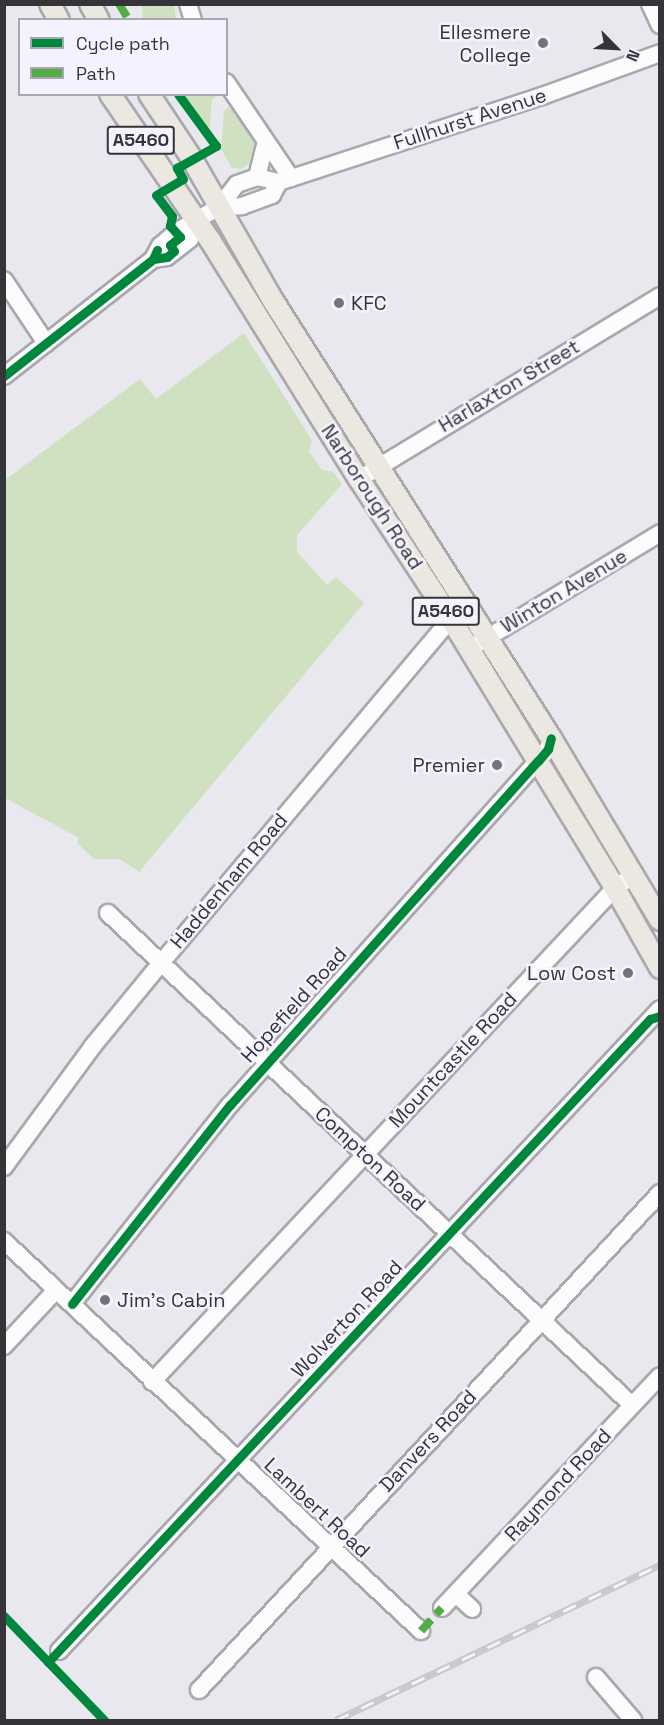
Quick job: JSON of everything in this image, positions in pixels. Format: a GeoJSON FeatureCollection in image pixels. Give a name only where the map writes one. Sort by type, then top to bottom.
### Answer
{"type":"FeatureCollection","features":[{"type":"Feature","properties":{"kind":"main road"},"geometry":{"type":"LineString","coordinates":[[50,4],[58,18]]}},
{"type":"Feature","properties":{"kind":"main road"},"geometry":{"type":"LineString","coordinates":[[90,4],[98,18]]}},
{"type":"Feature","properties":{"kind":"main road","name":"Narborough Road"},"geometry":{"type":"LineString","coordinates":[[111,96],[197,221],[359,479],[451,619],[615,888],[660,968]]}},
{"type":"Feature","properties":{"kind":"main road","name":"Narborough Road"},"geometry":{"type":"LineString","coordinates":[[150,96],[274,302],[551,738],[660,920]]}},
{"type":"Feature","properties":{"kind":"street"},"geometry":{"type":"LineString","coordinates":[[650,4],[660,25]]}},
{"type":"Feature","properties":{"kind":"street","name":"Fullhurst Avenue"},"geometry":{"type":"LineString","coordinates":[[219,207],[242,206],[272,195],[285,180],[542,96],[660,53]]}},
{"type":"Feature","properties":{"kind":"street"},"geometry":{"type":"LineString","coordinates":[[228,85],[267,142],[285,180]]}},
{"type":"Feature","properties":{"kind":"street"},"geometry":{"type":"LineString","coordinates":[[267,142],[257,177],[285,180]]}},
{"type":"Feature","properties":{"kind":"street","name":"Fullhurst Avenue"},"geometry":{"type":"LineString","coordinates":[[4,376],[153,259],[164,243],[219,207],[237,184],[257,177]]}},
{"type":"Feature","properties":{"kind":"street"},"geometry":{"type":"LineString","coordinates":[[4,280],[46,343]]}},
{"type":"Feature","properties":{"kind":"street","name":"Harlaxton Street"},"geometry":{"type":"LineString","coordinates":[[359,479],[660,296]]}},
{"type":"Feature","properties":{"kind":"street","name":"Winton Avenue"},"geometry":{"type":"LineString","coordinates":[[469,649],[660,533]]}},
{"type":"Feature","properties":{"kind":"street","name":"Haddenham Road"},"geometry":{"type":"LineString","coordinates":[[4,1167],[92,1047],[161,963],[451,619],[466,606]]}},
{"type":"Feature","properties":{"kind":"street","name":"Hopefield Road"},"geometry":{"type":"LineString","coordinates":[[72,1304],[230,1105],[538,761],[548,748],[551,738]]}},
{"type":"Feature","properties":{"kind":"street","name":"Mountcastle Road"},"geometry":{"type":"LineString","coordinates":[[152,1382],[615,888],[634,874]]}},
{"type":"Feature","properties":{"kind":"street","name":"Compton Road"},"geometry":{"type":"LineString","coordinates":[[108,914],[632,1405]]}},
{"type":"Feature","properties":{"kind":"street","name":"Wolverton Road"},"geometry":{"type":"LineString","coordinates":[[59,1651],[660,1009]]}},
{"type":"Feature","properties":{"kind":"street","name":"Danvers Road"},"geometry":{"type":"LineString","coordinates":[[199,1689],[660,1193]]}},
{"type":"Feature","properties":{"kind":"street","name":"Lambert Road"},"geometry":{"type":"LineString","coordinates":[[4,1241],[152,1382],[240,1460],[421,1631]]}},
{"type":"Feature","properties":{"kind":"street"},"geometry":{"type":"LineString","coordinates":[[4,1346],[56,1290]]}},
{"type":"Feature","properties":{"kind":"street","name":"Raymond Road"},"geometry":{"type":"LineString","coordinates":[[442,1608],[660,1376]]}},
{"type":"Feature","properties":{"kind":"street"},"geometry":{"type":"LineString","coordinates":[[456,1594],[472,1609]]}},
{"type":"Feature","properties":{"kind":"street"},"geometry":{"type":"LineString","coordinates":[[596,1677],[633,1720]]}},
{"type":"Feature","properties":{"kind":"green space"},"geometry":{"type":"Polygon","coordinates":[[[142,5],[174,5],[176,18],[143,18],[142,5]]]}},
{"type":"Feature","properties":{"kind":"green space"},"geometry":{"type":"Polygon","coordinates":[[[185,96],[217,96],[212,100],[209,133],[185,96]]]}},
{"type":"Feature","properties":{"kind":"green space"},"geometry":{"type":"Polygon","coordinates":[[[231,104],[256,139],[257,155],[252,154],[249,164],[242,169],[232,168],[221,149],[224,111],[231,104]]]}},
{"type":"Feature","properties":{"kind":"green space"},"geometry":{"type":"Polygon","coordinates":[[[244,333],[312,440],[309,451],[322,470],[333,472],[342,484],[297,535],[297,552],[327,585],[336,577],[364,603],[139,872],[120,859],[94,859],[77,843],[79,838],[5,798],[5,480],[140,379],[156,399],[244,333]]]}},
{"type":"Feature","properties":{"kind":"railway"},"geometry":{"type":"LineString","coordinates":[[336,1720],[660,1565]]}},
{"type":"Feature","properties":{"kind":"marked path"},"geometry":{"type":"LineString","coordinates":[[119,4],[128,18]]}},
{"type":"Feature","properties":{"kind":"marked path"},"geometry":{"type":"LineString","coordinates":[[421,1631],[442,1608]]}},
{"type":"Feature","properties":{"kind":"cycle path"},"geometry":{"type":"LineString","coordinates":[[153,259],[167,257],[174,251],[170,245],[180,237],[170,226],[172,216],[156,195],[183,179],[177,168],[216,146],[179,96]]}},
{"type":"Feature","properties":{"kind":"cycle path"},"geometry":{"type":"LineString","coordinates":[[4,376],[153,259],[157,250]]}},
{"type":"Feature","properties":{"kind":"cycle path"},"geometry":{"type":"LineString","coordinates":[[72,1304],[230,1105],[538,761],[548,749],[551,738]]}},
{"type":"Feature","properties":{"kind":"cycle path"},"geometry":{"type":"LineString","coordinates":[[48,1662],[650,1019],[660,1016]]}},
{"type":"Feature","properties":{"kind":"cycle path"},"geometry":{"type":"LineString","coordinates":[[4,1616],[104,1720]]}},
{"type":"Feature","properties":{"kind":"place","name":"Ellesmere College"},"geometry":{"type":"Point","coordinates":[543,43]}},
{"type":"Feature","properties":{"kind":"place","name":"KFC"},"geometry":{"type":"Point","coordinates":[339,303]}},
{"type":"Feature","properties":{"kind":"place","name":"Premier"},"geometry":{"type":"Point","coordinates":[497,765]}},
{"type":"Feature","properties":{"kind":"place","name":"Low Cost"},"geometry":{"type":"Point","coordinates":[628,973]}},
{"type":"Feature","properties":{"kind":"place","name":"Jim's Cabin"},"geometry":{"type":"Point","coordinates":[105,1300]}}]}
